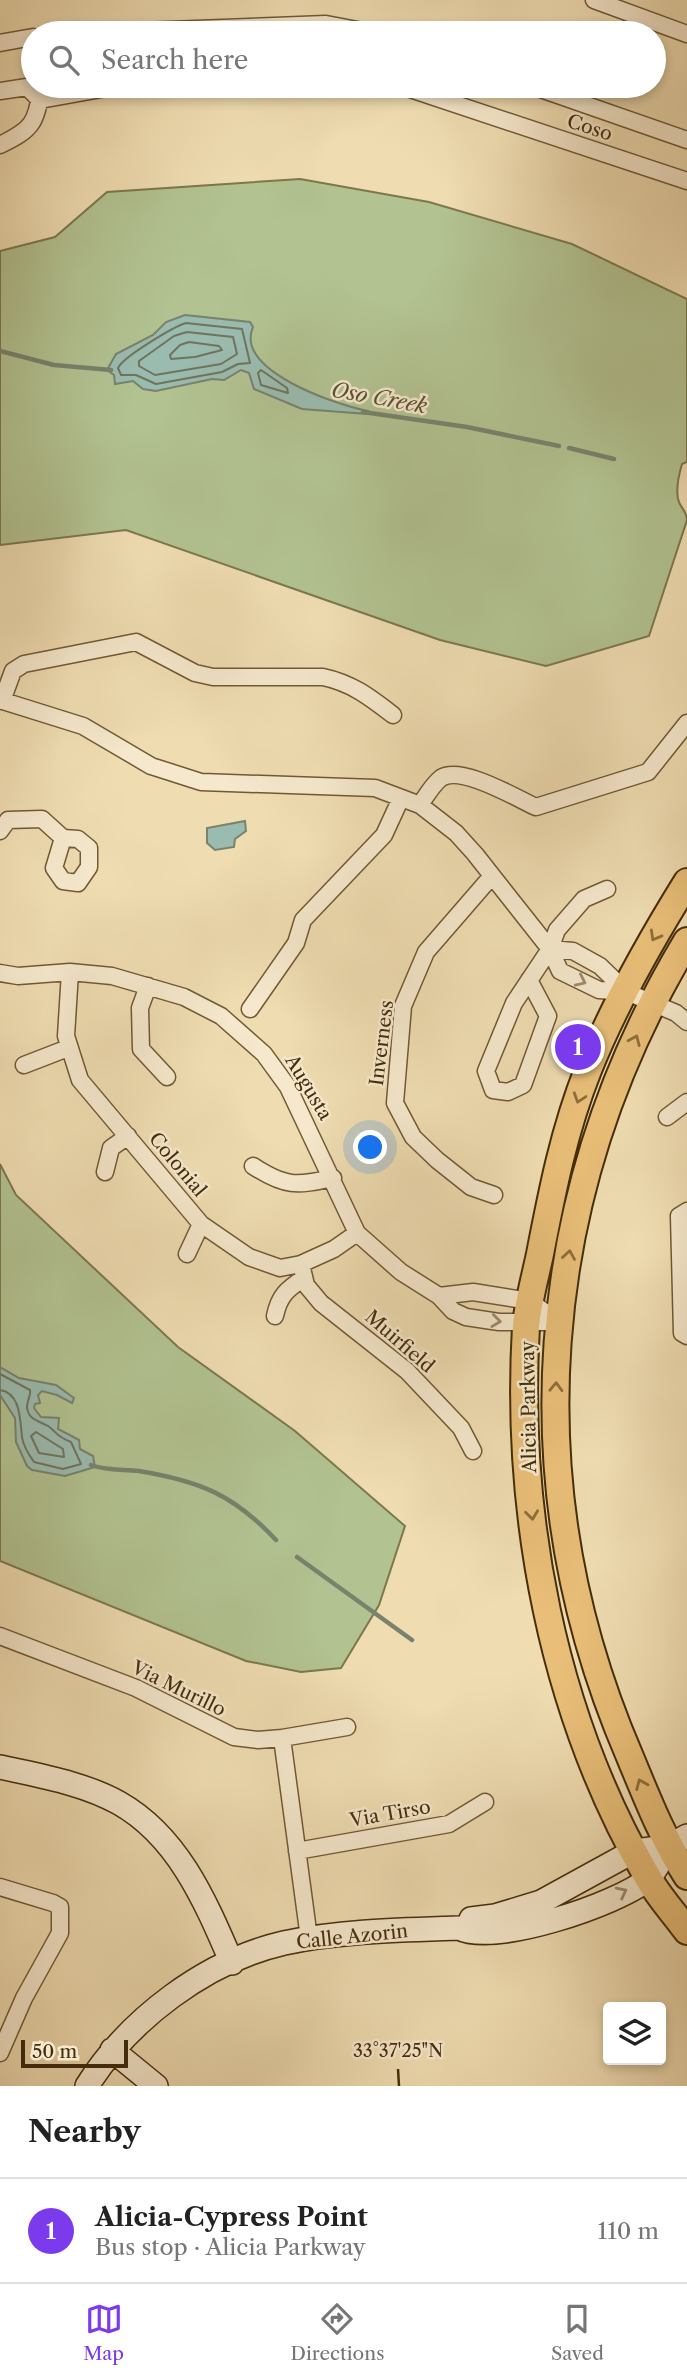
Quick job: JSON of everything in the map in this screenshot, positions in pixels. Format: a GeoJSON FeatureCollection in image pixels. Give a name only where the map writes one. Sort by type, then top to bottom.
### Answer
{"type":"FeatureCollection","features":[{"type":"Feature","properties":{"kind":"main road","name":"Alicia Parkway"},"geometry":{"type":"LineString","coordinates":[[687,882],[588,1070],[558,1161],[528,1313],[525,1429],[531,1515],[554,1646],[587,1752],[648,1878],[687,1931]]}},
{"type":"Feature","properties":{"kind":"main road","name":"Alicia Parkway"},"geometry":{"type":"LineString","coordinates":[[687,942],[651,1004],[601,1122],[580,1189],[558,1322],[557,1489],[565,1541],[586,1637],[612,1717],[678,1841],[687,1876]]}},
{"type":"Feature","properties":{"kind":"street"},"geometry":{"type":"LineString","coordinates":[[594,0],[651,21]]}},
{"type":"Feature","properties":{"kind":"street"},"geometry":{"type":"LineString","coordinates":[[666,26],[687,34]]}},
{"type":"Feature","properties":{"kind":"street"},"geometry":{"type":"LineString","coordinates":[[0,43],[21,39]]}},
{"type":"Feature","properties":{"kind":"street"},"geometry":{"type":"LineString","coordinates":[[0,91],[21,89]]}},
{"type":"Feature","properties":{"kind":"street"},"geometry":{"type":"LineString","coordinates":[[0,145],[27,132],[33,125],[40,98]]}},
{"type":"Feature","properties":{"kind":"street","name":"Coso"},"geometry":{"type":"LineString","coordinates":[[437,98],[687,181]]}},
{"type":"Feature","properties":{"kind":"street","name":"Coso"},"geometry":{"type":"LineString","coordinates":[[566,98],[687,140]]}},
{"type":"Feature","properties":{"kind":"street"},"geometry":{"type":"LineString","coordinates":[[393,715],[360,690],[338,680],[323,677],[213,677],[195,673],[136,642],[24,664],[13,671],[1,701],[83,726],[150,766],[201,782],[331,785],[375,789],[420,805],[456,832],[550,948],[560,971],[599,990],[627,992]]}},
{"type":"Feature","properties":{"kind":"street"},"geometry":{"type":"LineString","coordinates":[[420,805],[438,781],[451,774],[477,780],[536,807],[648,772],[687,723]]}},
{"type":"Feature","properties":{"kind":"street"},"geometry":{"type":"LineString","coordinates":[[250,1009],[296,943],[303,920],[384,835],[401,797]]}},
{"type":"Feature","properties":{"kind":"street"},"geometry":{"type":"LineString","coordinates":[[0,831],[8,820],[41,819],[64,838]]}},
{"type":"Feature","properties":{"kind":"street","name":"Inverness"},"geometry":{"type":"LineString","coordinates":[[491,877],[426,952],[403,1006],[396,1103],[413,1137],[437,1160],[471,1187],[494,1195]]}},
{"type":"Feature","properties":{"kind":"street"},"geometry":{"type":"LineString","coordinates":[[529,981],[548,1016],[523,1085],[508,1092],[493,1090],[486,1071],[514,1003],[550,948],[557,930],[584,900],[607,889]]}},
{"type":"Feature","properties":{"kind":"street"},"geometry":{"type":"LineString","coordinates":[[550,948],[573,951],[600,965],[627,992],[676,1013],[687,1021]]}},
{"type":"Feature","properties":{"kind":"street","name":"Augusta"},"geometry":{"type":"LineString","coordinates":[[0,973],[18,976],[70,972],[112,976],[184,997],[221,1016],[264,1054],[288,1087],[357,1233],[401,1272],[439,1296],[453,1311],[466,1317],[528,1313]]}},
{"type":"Feature","properties":{"kind":"street","name":"Colonial"},"geometry":{"type":"LineString","coordinates":[[70,972],[68,1048],[80,1080],[201,1224],[248,1257],[280,1268],[303,1271],[357,1233]]}},
{"type":"Feature","properties":{"kind":"street"},"geometry":{"type":"LineString","coordinates":[[148,985],[140,1008],[141,1049],[167,1077]]}},
{"type":"Feature","properties":{"kind":"street"},"geometry":{"type":"LineString","coordinates":[[24,1065],[68,1048]]}},
{"type":"Feature","properties":{"kind":"street"},"geometry":{"type":"LineString","coordinates":[[667,1118],[687,1102]]}},
{"type":"Feature","properties":{"kind":"street"},"geometry":{"type":"LineString","coordinates":[[105,1172],[111,1148],[128,1136]]}},
{"type":"Feature","properties":{"kind":"street"},"geometry":{"type":"LineString","coordinates":[[253,1166],[279,1183],[302,1185],[333,1178]]}},
{"type":"Feature","properties":{"kind":"street"},"geometry":{"type":"LineString","coordinates":[[683,1214],[682,1333],[687,1336]]}},
{"type":"Feature","properties":{"kind":"street"},"geometry":{"type":"LineString","coordinates":[[187,1254],[201,1224]]}},
{"type":"Feature","properties":{"kind":"street"},"geometry":{"type":"LineString","coordinates":[[275,1316],[278,1301],[303,1271]]}},
{"type":"Feature","properties":{"kind":"street","name":"Muirfield"},"geometry":{"type":"LineString","coordinates":[[303,1271],[306,1286],[321,1303],[407,1371],[461,1428],[473,1451]]}},
{"type":"Feature","properties":{"kind":"street"},"geometry":{"type":"LineString","coordinates":[[439,1296],[473,1292],[558,1322]]}},
{"type":"Feature","properties":{"kind":"street","name":"Via Murillo"},"geometry":{"type":"LineString","coordinates":[[0,1636],[136,1688],[234,1737],[258,1740],[282,1738],[347,1727]]}},
{"type":"Feature","properties":{"kind":"street"},"geometry":{"type":"LineString","coordinates":[[282,1738],[309,1938]]}},
{"type":"Feature","properties":{"kind":"street"},"geometry":{"type":"LineString","coordinates":[[0,1767],[76,1785],[119,1803],[142,1821],[163,1840],[191,1875],[232,1963]]}},
{"type":"Feature","properties":{"kind":"street","name":"Via Tirso"},"geometry":{"type":"LineString","coordinates":[[298,1851],[449,1824],[485,1802]]}},
{"type":"Feature","properties":{"kind":"street"},"geometry":{"type":"LineString","coordinates":[[648,1878],[678,1841]]}},
{"type":"Feature","properties":{"kind":"street","name":"Calle Azorin"},"geometry":{"type":"LineString","coordinates":[[459,1928],[468,1919],[510,1912],[556,1895],[634,1851],[678,1841]]}},
{"type":"Feature","properties":{"kind":"street","name":"Calle Azorin"},"geometry":{"type":"LineString","coordinates":[[87,2086],[112,2050],[171,1996],[232,1963],[281,1944],[309,1938],[459,1928],[470,1933],[514,1930],[565,1917],[648,1878]]}},
{"type":"Feature","properties":{"kind":"street"},"geometry":{"type":"LineString","coordinates":[[0,1887],[53,1903],[60,1907],[62,1919],[61,1933],[24,1998],[0,2053]]}},
{"type":"Feature","properties":{"kind":"street"},"geometry":{"type":"LineString","coordinates":[[556,1895],[565,1917]]}},
{"type":"Feature","properties":{"kind":"street"},"geometry":{"type":"LineString","coordinates":[[112,2050],[156,2086]]}},
{"type":"Feature","properties":{"kind":"green space"},"geometry":{"type":"Polygon","coordinates":[[[300,179],[429,202],[572,244],[687,299],[687,462],[682,464],[677,490],[687,520],[649,636],[546,666],[440,640],[126,530],[0,545],[0,251],[55,237],[107,192],[300,179]]]}},
{"type":"Feature","properties":{"kind":"green space"},"geometry":{"type":"Polygon","coordinates":[[[0,1164],[16,1195],[178,1347],[295,1431],[405,1526],[379,1605],[341,1668],[301,1672],[246,1661],[0,1561],[0,1164]]]}},
{"type":"Feature","properties":{"kind":"water"},"geometry":{"type":"Polygon","coordinates":[[[185,315],[250,322],[253,327],[251,343],[259,358],[273,371],[313,393],[368,411],[367,414],[302,409],[254,389],[249,373],[241,370],[224,380],[212,379],[156,391],[143,389],[133,381],[115,384],[114,375],[107,370],[116,354],[153,335],[166,322],[185,315]]]}},
{"type":"Feature","properties":{"kind":"water"},"geometry":{"type":"Polygon","coordinates":[[[245,821],[246,831],[235,839],[234,847],[215,850],[207,843],[207,828],[245,821]]]}},
{"type":"Feature","properties":{"kind":"water"},"geometry":{"type":"Polygon","coordinates":[[[0,1367],[19,1378],[56,1385],[74,1398],[72,1403],[42,1391],[38,1395],[40,1403],[35,1404],[34,1408],[41,1417],[59,1418],[58,1429],[79,1440],[80,1449],[93,1456],[95,1467],[65,1476],[32,1470],[27,1466],[16,1442],[15,1418],[0,1395],[0,1367]]]}},
{"type":"Feature","properties":{"kind":"waterway","name":"Oso Creek"},"geometry":{"type":"LineString","coordinates":[[0,351],[54,365],[111,370]]}},
{"type":"Feature","properties":{"kind":"waterway","name":"Oso Creek"},"geometry":{"type":"LineString","coordinates":[[363,412],[467,427],[559,446]]}},
{"type":"Feature","properties":{"kind":"waterway","name":"Oso Creek"},"geometry":{"type":"LineString","coordinates":[[569,448],[614,459]]}},
{"type":"Feature","properties":{"kind":"waterway"},"geometry":{"type":"LineString","coordinates":[[91,1465],[161,1475],[198,1485],[230,1501],[276,1540]]}},
{"type":"Feature","properties":{"kind":"waterway"},"geometry":{"type":"LineString","coordinates":[[297,1557],[412,1640]]}},
{"type":"Feature","properties":{"kind":"place","name":"Alicia-Cypress Point"},"geometry":{"type":"Point","coordinates":[578,1047]}}]}
